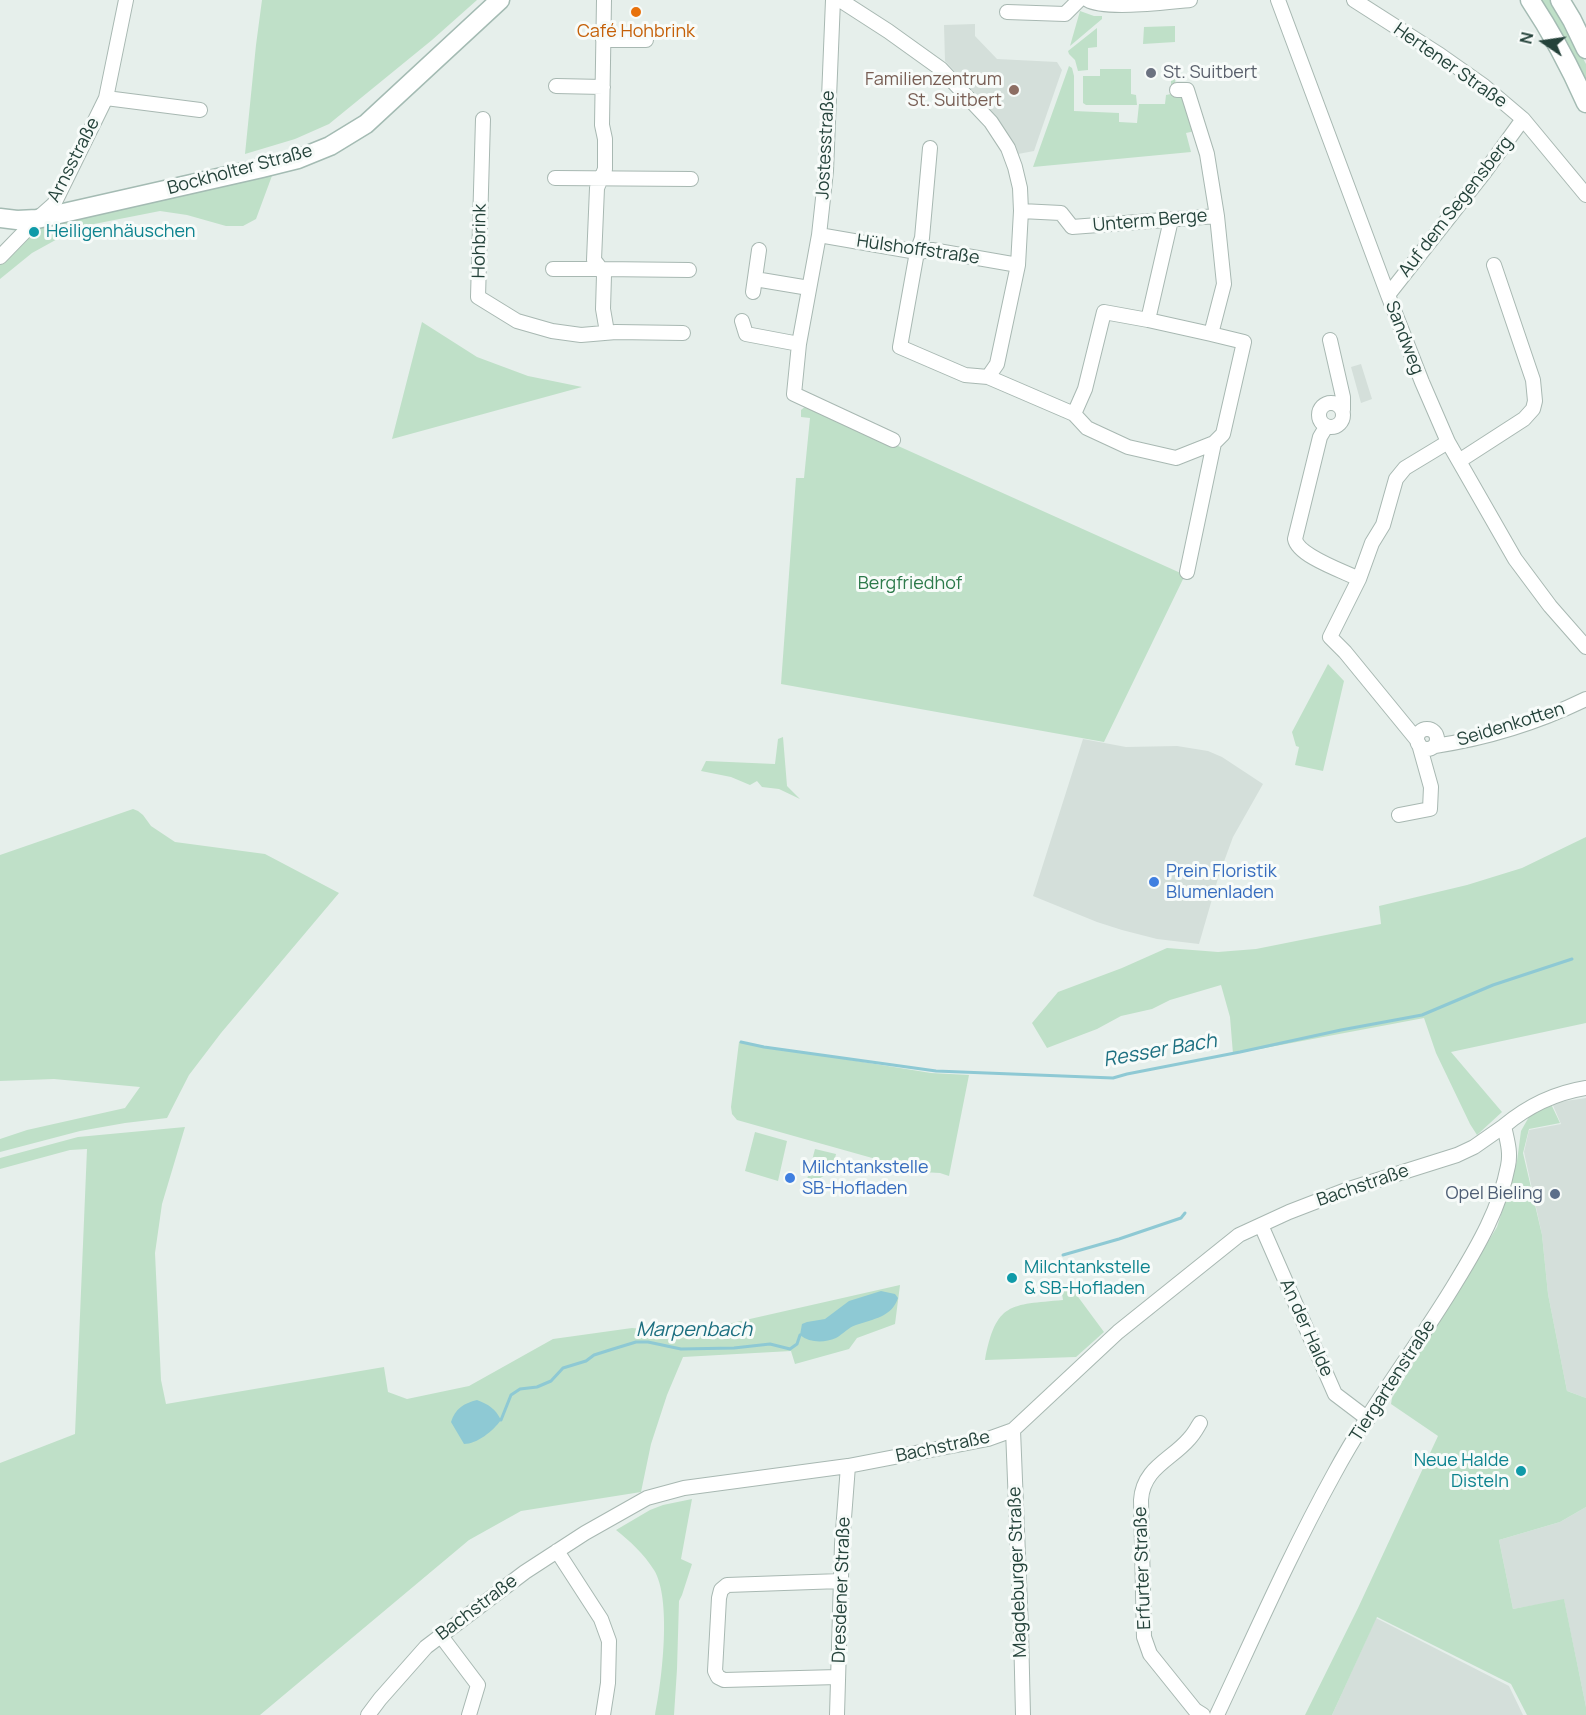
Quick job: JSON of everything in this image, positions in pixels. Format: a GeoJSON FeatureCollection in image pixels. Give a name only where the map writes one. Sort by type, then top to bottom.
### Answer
{"type":"FeatureCollection","features":[{"type":"Feature","properties":{"kind":"street","name":"Arnsstraße"},"geometry":{"type":"LineString","coordinates":[[0,257],[54,204],[106,98],[126,0]]}},
{"type":"Feature","properties":{"kind":"street","name":"Bockholter Straße"},"geometry":{"type":"LineString","coordinates":[[0,218],[37,219],[262,168],[298,159],[330,146],[366,124],[500,0]]}},
{"type":"Feature","properties":{"kind":"street"},"geometry":{"type":"LineString","coordinates":[[604,0],[602,125],[605,139],[605,169],[597,188],[594,260],[604,275],[603,309],[607,332]]}},
{"type":"Feature","properties":{"kind":"street","name":"Jostesstraße"},"geometry":{"type":"LineString","coordinates":[[833,0],[826,171],[819,235],[799,344],[794,394],[893,440]]}},
{"type":"Feature","properties":{"kind":"street"},"geometry":{"type":"LineString","coordinates":[[840,0],[941,69],[991,122],[1008,148],[1020,188],[1018,265],[997,364],[988,378]]}},
{"type":"Feature","properties":{"kind":"street"},"geometry":{"type":"LineString","coordinates":[[1007,12],[1065,14],[1079,0]]}},
{"type":"Feature","properties":{"kind":"street"},"geometry":{"type":"LineString","coordinates":[[1088,0],[1098,4],[1155,4],[1190,0]]}},
{"type":"Feature","properties":{"kind":"street","name":"Sandweg"},"geometry":{"type":"LineString","coordinates":[[1278,0],[1388,295],[1448,442],[1515,559],[1550,606],[1586,647]]}},
{"type":"Feature","properties":{"kind":"street","name":"Hertener Straße"},"geometry":{"type":"LineString","coordinates":[[1354,0],[1476,79],[1523,119],[1586,195]]}},
{"type":"Feature","properties":{"kind":"street"},"geometry":{"type":"LineString","coordinates":[[1530,0],[1551,31],[1586,103]]}},
{"type":"Feature","properties":{"kind":"street"},"geometry":{"type":"LineString","coordinates":[[1560,0],[1586,49]]}},
{"type":"Feature","properties":{"kind":"street"},"geometry":{"type":"LineString","coordinates":[[603,40],[646,40]]}},
{"type":"Feature","properties":{"kind":"street"},"geometry":{"type":"LineString","coordinates":[[556,86],[603,87]]}},
{"type":"Feature","properties":{"kind":"street","name":"Unterm Berge"},"geometry":{"type":"LineString","coordinates":[[1021,211],[1061,213],[1072,227],[1217,216],[1207,154],[1187,90],[1177,90]]}},
{"type":"Feature","properties":{"kind":"street","name":"Arnsstraße"},"geometry":{"type":"LineString","coordinates":[[106,98],[200,110]]}},
{"type":"Feature","properties":{"kind":"street","name":"Hohbrink"},"geometry":{"type":"LineString","coordinates":[[483,119],[478,297],[517,321],[552,331],[581,335],[607,332],[683,333]]}},
{"type":"Feature","properties":{"kind":"street","name":"Auf dem Segensberg"},"geometry":{"type":"LineString","coordinates":[[1388,295],[1484,173],[1523,119]]}},
{"type":"Feature","properties":{"kind":"street"},"geometry":{"type":"LineString","coordinates":[[930,148],[922,238],[917,252],[900,347],[965,375],[988,378],[1074,414],[1087,428],[1128,447],[1176,458],[1214,443],[1224,434],[1244,342],[1104,312],[1085,389],[1074,414]]}},
{"type":"Feature","properties":{"kind":"street"},"geometry":{"type":"LineString","coordinates":[[555,178],[691,180]]}},
{"type":"Feature","properties":{"kind":"street"},"geometry":{"type":"LineString","coordinates":[[1211,334],[1224,284],[1217,216]]}},
{"type":"Feature","properties":{"kind":"street"},"geometry":{"type":"LineString","coordinates":[[1148,320],[1171,220]]}},
{"type":"Feature","properties":{"kind":"street","name":"Hülshoffstraße"},"geometry":{"type":"LineString","coordinates":[[819,235],[917,252],[933,250],[1018,265]]}},
{"type":"Feature","properties":{"kind":"street"},"geometry":{"type":"LineString","coordinates":[[759,250],[754,286],[809,288]]}},
{"type":"Feature","properties":{"kind":"street"},"geometry":{"type":"LineString","coordinates":[[1459,461],[1524,418],[1533,409],[1535,401],[1533,380],[1494,265]]}},
{"type":"Feature","properties":{"kind":"street"},"geometry":{"type":"LineString","coordinates":[[554,269],[689,270]]}},
{"type":"Feature","properties":{"kind":"street"},"geometry":{"type":"LineString","coordinates":[[744,334],[799,344]]}},
{"type":"Feature","properties":{"kind":"street"},"geometry":{"type":"LineString","coordinates":[[1330,340],[1343,397],[1343,410],[1338,404],[1332,402],[1320,409],[1318,415],[1320,422],[1326,427],[1320,437],[1313,461],[1295,539],[1296,545],[1304,553],[1359,579]]}},
{"type":"Feature","properties":{"kind":"street"},"geometry":{"type":"LineString","coordinates":[[1399,815],[1430,809],[1431,787],[1418,742],[1345,652],[1330,637],[1359,579],[1372,543],[1383,525],[1396,478],[1405,468],[1448,442]]}},
{"type":"Feature","properties":{"kind":"street"},"geometry":{"type":"LineString","coordinates":[[1187,572],[1214,443]]}},
{"type":"Feature","properties":{"kind":"street","name":"Seidenkotten"},"geometry":{"type":"LineString","coordinates":[[1418,742],[1422,748],[1426,749],[1464,742],[1555,714],[1586,699]]}},
{"type":"Feature","properties":{"kind":"street"},"geometry":{"type":"LineString","coordinates":[[1504,1126],[1521,1112],[1547,1098],[1586,1088]]}},
{"type":"Feature","properties":{"kind":"street","name":"Bachstraße"},"geometry":{"type":"LineString","coordinates":[[368,1715],[426,1647],[525,1572],[652,1496],[684,1488],[848,1466],[988,1439],[1013,1430],[1118,1332],[1239,1235],[1346,1190],[1457,1155],[1474,1147],[1504,1126]]}},
{"type":"Feature","properties":{"kind":"street","name":"Tiergartenstraße"},"geometry":{"type":"LineString","coordinates":[[1217,1715],[1310,1518],[1335,1472],[1441,1307],[1469,1261],[1494,1212],[1508,1165],[1509,1146],[1504,1126]]}},
{"type":"Feature","properties":{"kind":"street","name":"An der Halde"},"geometry":{"type":"LineString","coordinates":[[1261,1225],[1335,1394],[1368,1419]]}},
{"type":"Feature","properties":{"kind":"street","name":"Erfurter Straße"},"geometry":{"type":"LineString","coordinates":[[1200,1423],[1190,1439],[1148,1476],[1142,1487],[1141,1500],[1144,1637],[1150,1654],[1195,1710],[1203,1715]]}},
{"type":"Feature","properties":{"kind":"street","name":"Magdeburger Straße"},"geometry":{"type":"LineString","coordinates":[[1013,1430],[1022,1630],[1023,1715]]}},
{"type":"Feature","properties":{"kind":"street","name":"Dresdener Straße"},"geometry":{"type":"LineString","coordinates":[[837,1715],[841,1581],[848,1466]]}},
{"type":"Feature","properties":{"kind":"street"},"geometry":{"type":"LineString","coordinates":[[557,1551],[601,1619],[609,1641],[608,1683],[603,1715]]}},
{"type":"Feature","properties":{"kind":"street"},"geometry":{"type":"LineString","coordinates":[[838,1677],[724,1680],[718,1677],[715,1671],[719,1598],[721,1590],[727,1585],[841,1581]]}},
{"type":"Feature","properties":{"kind":"street"},"geometry":{"type":"LineString","coordinates":[[441,1636],[478,1685],[469,1715]]}},
{"type":"Feature","properties":{"kind":"shaded area","name":"Familienzentrum St. Suitbert"},"geometry":{"type":"Polygon","coordinates":[[[975,24],[975,36],[997,59],[1057,62],[1062,70],[1034,151],[1018,154],[997,119],[945,61],[944,25],[975,24]]]}},
{"type":"Feature","properties":{"kind":"shaded area"},"geometry":{"type":"Polygon","coordinates":[[[1361,364],[1372,399],[1361,403],[1351,367],[1361,364]]]}},
{"type":"Feature","properties":{"kind":"shaded area"},"geometry":{"type":"Polygon","coordinates":[[[1083,739],[1126,747],[1177,746],[1208,751],[1222,757],[1263,784],[1233,837],[1219,875],[1199,944],[1157,939],[1122,930],[1033,896],[1083,739]]]}},
{"type":"Feature","properties":{"kind":"shaded area"},"geometry":{"type":"Polygon","coordinates":[[[1586,1098],[1586,1398],[1567,1391],[1548,1294],[1542,1235],[1524,1152],[1529,1130],[1561,1124],[1552,1103],[1586,1098]]]}},
{"type":"Feature","properties":{"kind":"shaded area"},"geometry":{"type":"Polygon","coordinates":[[[1586,1507],[1586,1707],[1564,1600],[1513,1609],[1499,1540],[1560,1522],[1586,1507]]]}},
{"type":"Feature","properties":{"kind":"shaded area"},"geometry":{"type":"Polygon","coordinates":[[[1376,1618],[1509,1686],[1523,1715],[1332,1715],[1376,1618]]]}},
{"type":"Feature","properties":{"kind":"green space"},"geometry":{"type":"Polygon","coordinates":[[[262,0],[477,0],[329,124],[295,139],[245,154],[262,0]]]}},
{"type":"Feature","properties":{"kind":"green space"},"geometry":{"type":"Polygon","coordinates":[[[1535,0],[1552,0],[1586,64],[1586,94],[1535,0]]]}},
{"type":"Feature","properties":{"kind":"green space"},"geometry":{"type":"Polygon","coordinates":[[[1080,11],[1102,16],[1102,19],[1070,46],[1080,11]]]}},
{"type":"Feature","properties":{"kind":"green space"},"geometry":{"type":"Polygon","coordinates":[[[1175,26],[1175,42],[1143,44],[1144,27],[1175,26]]]}},
{"type":"Feature","properties":{"kind":"green space"},"geometry":{"type":"Polygon","coordinates":[[[1097,28],[1097,47],[1088,48],[1088,70],[1078,71],[1075,60],[1068,51],[1097,28]]]}},
{"type":"Feature","properties":{"kind":"green space"},"geometry":{"type":"Polygon","coordinates":[[[1069,66],[1074,76],[1074,111],[1119,113],[1119,122],[1137,123],[1139,104],[1165,104],[1166,95],[1171,94],[1171,77],[1175,77],[1176,92],[1184,93],[1195,131],[1186,133],[1191,152],[1033,167],[1069,66]]]}},
{"type":"Feature","properties":{"kind":"green space"},"geometry":{"type":"Polygon","coordinates":[[[1100,69],[1131,69],[1131,94],[1136,95],[1137,105],[1086,105],[1083,103],[1083,76],[1100,76],[1100,69]]]}},
{"type":"Feature","properties":{"kind":"green space"},"geometry":{"type":"Polygon","coordinates":[[[273,173],[256,219],[243,226],[226,226],[187,215],[160,211],[89,225],[32,253],[0,279],[0,265],[43,224],[273,173]]]}},
{"type":"Feature","properties":{"kind":"green space"},"geometry":{"type":"Polygon","coordinates":[[[422,322],[477,357],[528,376],[582,387],[392,439],[422,322]]]}},
{"type":"Feature","properties":{"kind":"green space","name":"Bergfriedhof"},"geometry":{"type":"Polygon","coordinates":[[[807,405],[1185,575],[1104,742],[781,684],[796,478],[804,478],[810,418],[801,417],[801,410],[807,405]]]}},
{"type":"Feature","properties":{"kind":"green space"},"geometry":{"type":"Polygon","coordinates":[[[1328,664],[1344,681],[1323,771],[1295,765],[1299,747],[1296,746],[1292,732],[1328,664]]]}},
{"type":"Feature","properties":{"kind":"green space"},"geometry":{"type":"Polygon","coordinates":[[[783,737],[787,786],[800,799],[779,789],[762,787],[757,781],[750,785],[731,777],[701,771],[706,761],[775,764],[778,739],[783,737]]]}},
{"type":"Feature","properties":{"kind":"green space"},"geometry":{"type":"Polygon","coordinates":[[[133,809],[143,815],[151,826],[175,842],[265,854],[339,893],[221,1033],[189,1075],[167,1118],[80,1131],[0,1152],[0,1139],[27,1130],[125,1108],[140,1087],[54,1079],[0,1081],[0,855],[133,809]]]}},
{"type":"Feature","properties":{"kind":"green space"},"geometry":{"type":"Polygon","coordinates":[[[1586,837],[1586,1023],[1451,1052],[1502,1112],[1477,1135],[1436,1053],[1424,1018],[1233,1054],[1230,1017],[1221,985],[1170,1000],[1152,1009],[1121,1016],[1097,1029],[1047,1048],[1032,1023],[1058,992],[1167,948],[1218,952],[1256,949],[1381,924],[1379,906],[1467,885],[1522,868],[1586,837]]]}},
{"type":"Feature","properties":{"kind":"green space"},"geometry":{"type":"Polygon","coordinates":[[[739,1042],[931,1073],[969,1075],[949,1176],[922,1172],[737,1120],[732,1114],[731,1107],[739,1042]]]}},
{"type":"Feature","properties":{"kind":"green space"},"geometry":{"type":"Polygon","coordinates":[[[1551,1104],[1560,1123],[1529,1129],[1523,1153],[1542,1235],[1548,1294],[1567,1391],[1586,1398],[1586,1507],[1560,1522],[1499,1540],[1513,1609],[1564,1599],[1586,1715],[1527,1715],[1511,1684],[1377,1617],[1332,1715],[1305,1715],[1438,1436],[1391,1404],[1392,1398],[1497,1227],[1517,1161],[1521,1131],[1530,1115],[1551,1104]]]}},
{"type":"Feature","properties":{"kind":"green space"},"geometry":{"type":"Polygon","coordinates":[[[185,1127],[162,1204],[155,1253],[161,1380],[166,1404],[384,1367],[388,1392],[407,1399],[469,1386],[553,1339],[632,1328],[688,1333],[900,1285],[895,1324],[857,1338],[849,1349],[795,1364],[791,1351],[683,1357],[667,1395],[651,1444],[641,1492],[521,1511],[469,1540],[260,1715],[0,1715],[0,1463],[75,1434],[87,1149],[70,1150],[0,1169],[0,1158],[78,1137],[185,1127]]]}},
{"type":"Feature","properties":{"kind":"green space"},"geometry":{"type":"Polygon","coordinates":[[[755,1132],[787,1141],[778,1181],[745,1171],[755,1132]]]}},
{"type":"Feature","properties":{"kind":"green space"},"geometry":{"type":"Polygon","coordinates":[[[815,1149],[836,1154],[832,1171],[805,1187],[815,1149]]]}},
{"type":"Feature","properties":{"kind":"green space"},"geometry":{"type":"Polygon","coordinates":[[[1070,1286],[1104,1332],[1076,1357],[985,1360],[994,1327],[1008,1310],[1030,1303],[1063,1300],[1063,1288],[1070,1286]]]}},
{"type":"Feature","properties":{"kind":"green space"},"geometry":{"type":"Polygon","coordinates":[[[692,1499],[681,1559],[692,1564],[679,1601],[674,1715],[655,1715],[664,1641],[663,1600],[654,1570],[632,1543],[616,1530],[650,1510],[692,1499]]]}},
{"type":"Feature","properties":{"kind":"water"},"geometry":{"type":"Polygon","coordinates":[[[881,1291],[895,1294],[898,1298],[887,1313],[853,1326],[836,1338],[827,1341],[813,1341],[800,1335],[802,1324],[825,1319],[849,1301],[881,1291]]]}},
{"type":"Feature","properties":{"kind":"water"},"geometry":{"type":"Polygon","coordinates":[[[477,1400],[491,1407],[501,1420],[484,1436],[474,1442],[464,1444],[451,1422],[461,1407],[477,1400]]]}},
{"type":"Feature","properties":{"kind":"waterway","name":"Resser Bach"},"geometry":{"type":"LineString","coordinates":[[741,1042],[936,1071],[1113,1078],[1422,1015],[1493,985],[1572,959]]}},
{"type":"Feature","properties":{"kind":"waterway","name":"Marpenbach"},"geometry":{"type":"LineString","coordinates":[[1063,1255],[1181,1218],[1185,1213]]}},
{"type":"Feature","properties":{"kind":"waterway","name":"Marpenbach"},"geometry":{"type":"LineString","coordinates":[[501,1420],[511,1395],[520,1389],[537,1387],[551,1381],[563,1368],[586,1361],[594,1355],[636,1342],[648,1342],[681,1349],[734,1348],[770,1344],[790,1349],[797,1344],[800,1335]]}},
{"type":"Feature","properties":{"kind":"place","name":"Café Hohbrink"},"geometry":{"type":"Point","coordinates":[636,12]}},
{"type":"Feature","properties":{"kind":"place","name":"St. Suitbert"},"geometry":{"type":"Point","coordinates":[1151,73]}},
{"type":"Feature","properties":{"kind":"place","name":"Familienzentrum St. Suitbert"},"geometry":{"type":"Point","coordinates":[1014,90]}},
{"type":"Feature","properties":{"kind":"place","name":"Heiligenhäuschen"},"geometry":{"type":"Point","coordinates":[34,232]}},
{"type":"Feature","properties":{"kind":"place","name":"Prein Floristik Blumenladen"},"geometry":{"type":"Point","coordinates":[1154,882]}},
{"type":"Feature","properties":{"kind":"place","name":"Milchtankstelle SB-Hofladen"},"geometry":{"type":"Point","coordinates":[790,1178]}},
{"type":"Feature","properties":{"kind":"place","name":"Opel Bieling"},"geometry":{"type":"Point","coordinates":[1555,1194]}},
{"type":"Feature","properties":{"kind":"place","name":"Milchtankstelle & SB-Hofladen"},"geometry":{"type":"Point","coordinates":[1012,1278]}},
{"type":"Feature","properties":{"kind":"place","name":"Neue Halde Disteln"},"geometry":{"type":"Point","coordinates":[1521,1471]}}]}
